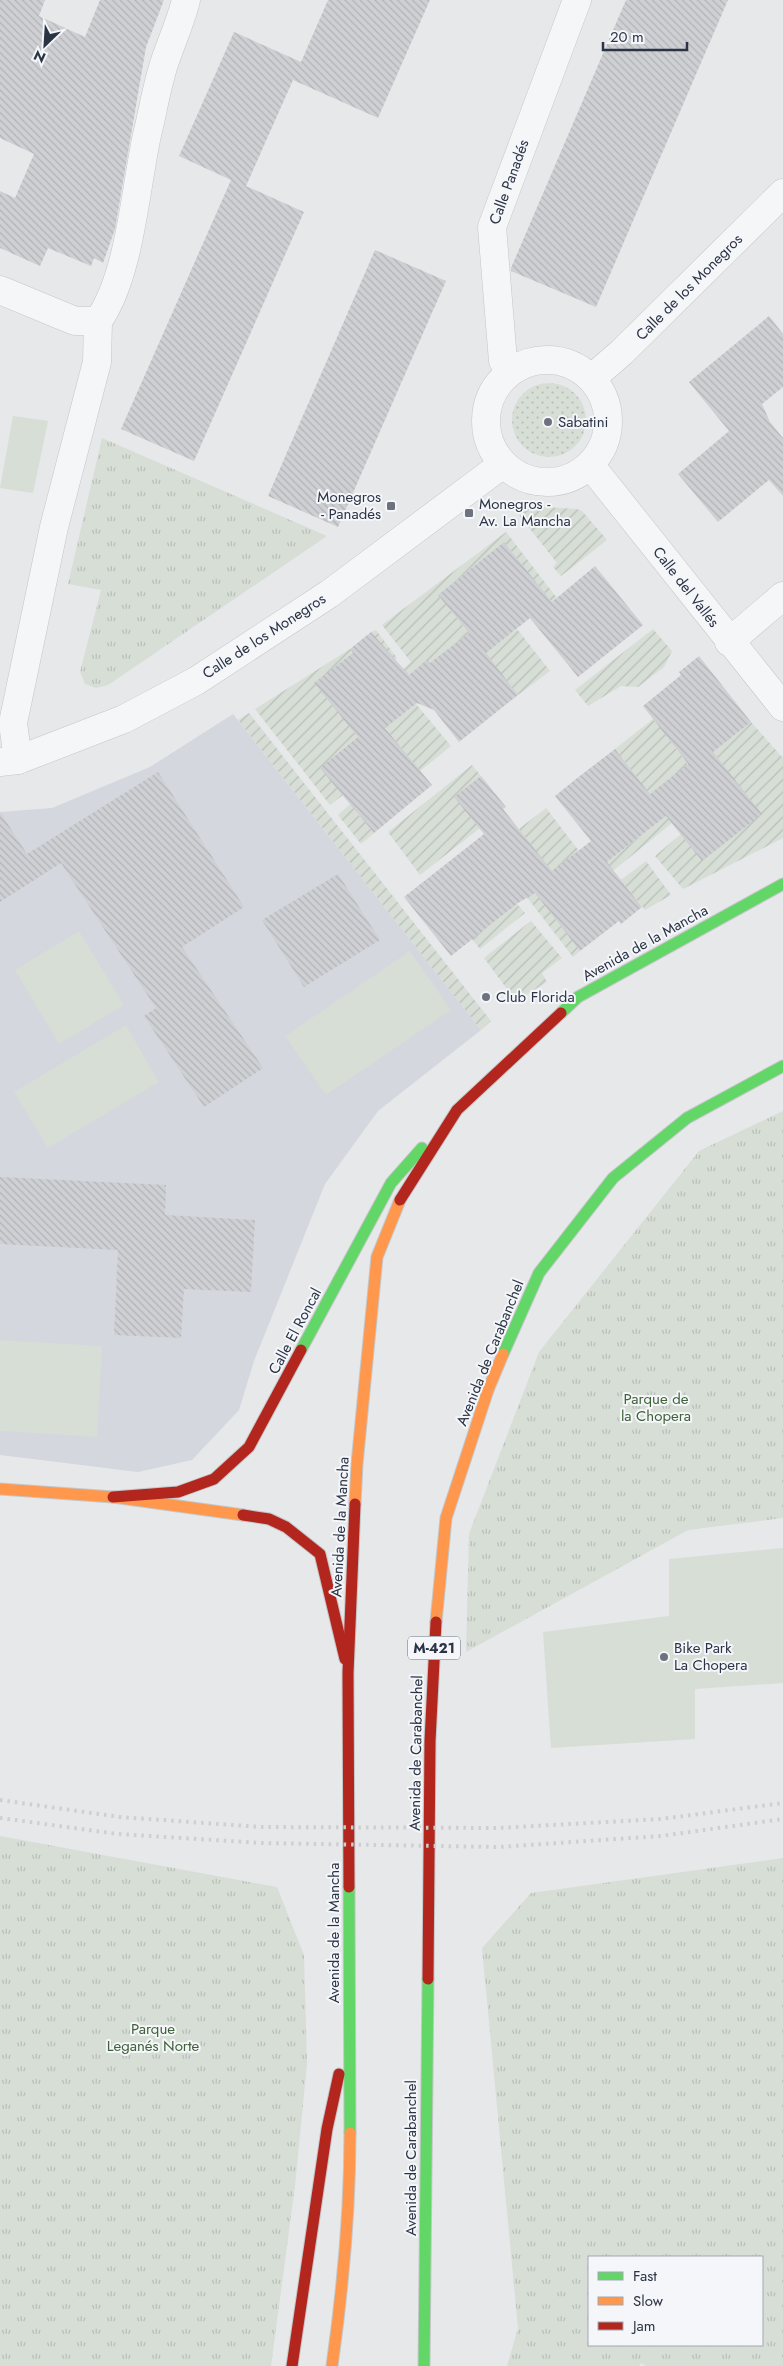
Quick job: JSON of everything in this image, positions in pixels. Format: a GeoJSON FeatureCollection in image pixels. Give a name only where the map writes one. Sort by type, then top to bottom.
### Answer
{"type":"FeatureCollection","features":[{"type":"Feature","properties":{"kind":"main road","name":"Avenida de la Mancha"},"geometry":{"type":"LineString","coordinates":[[332,2366],[343,2291],[348,2236],[351,2133],[348,1673],[357,1464],[377,1257],[402,1194],[457,1110],[578,997],[783,884]]}},
{"type":"Feature","properties":{"kind":"main road","name":"Avenida de Carabanchel"},"geometry":{"type":"LineString","coordinates":[[424,2366],[430,1741],[434,1646],[446,1518],[488,1390],[539,1273],[613,1178],[687,1118],[783,1066]]}},
{"type":"Feature","properties":{"kind":"main road","name":"Calle El Roncal"},"geometry":{"type":"LineString","coordinates":[[113,1497],[178,1492],[214,1479],[248,1447],[391,1183],[457,1110]]}},
{"type":"Feature","properties":{"kind":"main road","name":"Calle El Roncal"},"geometry":{"type":"LineString","coordinates":[[0,1489],[113,1497],[269,1519],[286,1527],[320,1554],[348,1673]]}},
{"type":"Feature","properties":{"kind":"main road"},"geometry":{"type":"LineString","coordinates":[[292,2366],[327,2129],[349,2031]]}},
{"type":"Feature","properties":{"kind":"street"},"geometry":{"type":"LineString","coordinates":[[9,761],[13,723],[54,527],[98,362],[98,321],[109,305],[121,269],[162,70],[179,27],[186,0]]}},
{"type":"Feature","properties":{"kind":"street","name":"Calle Panadés"},"geometry":{"type":"LineString","coordinates":[[511,371],[503,361],[492,227],[577,0]]}},
{"type":"Feature","properties":{"kind":"street","name":"Calle de los Monegros"},"geometry":{"type":"LineString","coordinates":[[592,378],[622,352],[783,193]]}},
{"type":"Feature","properties":{"kind":"street"},"geometry":{"type":"LineString","coordinates":[[0,290],[75,321],[98,321]]}},
{"type":"Feature","properties":{"kind":"street"},"geometry":{"type":"LineString","coordinates":[[553,359],[574,365],[592,378],[606,399],[610,423],[604,446],[591,466],[575,477],[556,483],[536,482],[518,476],[503,464],[491,446],[485,426],[487,412],[496,386],[511,371],[531,361],[553,359]]}},
{"type":"Feature","properties":{"kind":"street","name":"Calle de los Monegros"},"geometry":{"type":"LineString","coordinates":[[9,761],[124,719],[196,680],[329,594],[503,464]]}},
{"type":"Feature","properties":{"kind":"street","name":"Calle del Vallés"},"geometry":{"type":"LineString","coordinates":[[591,466],[729,642],[783,707]]}},
{"type":"Feature","properties":{"kind":"street"},"geometry":{"type":"LineString","coordinates":[[729,642],[783,596]]}},
{"type":"Feature","properties":{"kind":"shaded area"},"geometry":{"type":"Polygon","coordinates":[[[233,714],[481,1030],[378,1111],[325,1184],[254,1361],[239,1410],[192,1460],[138,1472],[0,1455],[0,812],[52,808],[150,767],[233,714]]]}},
{"type":"Feature","properties":{"kind":"green space"},"geometry":{"type":"Polygon","coordinates":[[[549,383],[563,386],[575,394],[583,406],[586,420],[583,434],[575,446],[563,454],[549,457],[535,454],[523,446],[515,434],[512,420],[515,406],[523,394],[535,386],[549,383]]]}},
{"type":"Feature","properties":{"kind":"green space"},"geometry":{"type":"Polygon","coordinates":[[[13,416],[48,421],[33,493],[0,488],[13,416]]]}},
{"type":"Feature","properties":{"kind":"green space"},"geometry":{"type":"Polygon","coordinates":[[[102,438],[327,536],[108,685],[96,688],[85,684],[80,672],[101,590],[68,584],[102,438]]]}},
{"type":"Feature","properties":{"kind":"green space"},"geometry":{"type":"Polygon","coordinates":[[[528,506],[577,509],[582,511],[607,540],[561,576],[553,567],[557,563],[519,515],[528,506]]]}},
{"type":"Feature","properties":{"kind":"green space"},"geometry":{"type":"Polygon","coordinates":[[[506,532],[560,602],[555,606],[504,542],[438,595],[469,633],[431,664],[427,661],[397,685],[392,678],[411,662],[382,625],[506,532]]]}},
{"type":"Feature","properties":{"kind":"green space"},"geometry":{"type":"Polygon","coordinates":[[[517,629],[550,671],[518,695],[485,653],[517,629]]]}},
{"type":"Feature","properties":{"kind":"green space"},"geometry":{"type":"Polygon","coordinates":[[[653,629],[672,651],[664,667],[638,687],[621,686],[588,706],[575,690],[653,629]]]}},
{"type":"Feature","properties":{"kind":"green space"},"geometry":{"type":"Polygon","coordinates":[[[376,630],[397,658],[385,669],[371,632],[376,630]]]}},
{"type":"Feature","properties":{"kind":"green space"},"geometry":{"type":"Polygon","coordinates":[[[350,649],[353,653],[361,740],[352,788],[330,805],[255,709],[350,649]]]}},
{"type":"Feature","properties":{"kind":"green space"},"geometry":{"type":"Polygon","coordinates":[[[416,704],[451,746],[420,771],[383,725],[400,711],[403,714],[416,704]]]}},
{"type":"Feature","properties":{"kind":"green space"},"geometry":{"type":"Polygon","coordinates":[[[249,713],[491,1021],[481,1030],[238,720],[249,713]]]}},
{"type":"Feature","properties":{"kind":"green space"},"geometry":{"type":"Polygon","coordinates":[[[653,719],[659,727],[666,722],[673,745],[689,766],[650,794],[615,749],[653,719]]]}},
{"type":"Feature","properties":{"kind":"green space"},"geometry":{"type":"Polygon","coordinates":[[[751,722],[783,758],[783,838],[683,889],[655,856],[681,834],[710,749],[731,738],[751,722]]]}},
{"type":"Feature","properties":{"kind":"green space"},"geometry":{"type":"Polygon","coordinates":[[[472,765],[481,776],[464,809],[480,828],[420,875],[388,832],[472,765]]]}},
{"type":"Feature","properties":{"kind":"green space"},"geometry":{"type":"Polygon","coordinates":[[[359,796],[366,805],[357,813],[374,833],[361,844],[338,815],[359,796]]]}},
{"type":"Feature","properties":{"kind":"green space"},"geometry":{"type":"Polygon","coordinates":[[[546,808],[579,851],[554,875],[519,829],[546,808]]]}},
{"type":"Feature","properties":{"kind":"green space"},"geometry":{"type":"Polygon","coordinates":[[[676,808],[682,815],[604,878],[597,870],[676,808]]]}},
{"type":"Feature","properties":{"kind":"green space"},"geometry":{"type":"Polygon","coordinates":[[[646,861],[671,895],[645,910],[621,880],[646,861]]]}},
{"type":"Feature","properties":{"kind":"green space"},"geometry":{"type":"Polygon","coordinates":[[[526,881],[580,951],[573,957],[519,887],[526,881]]]}},
{"type":"Feature","properties":{"kind":"green space"},"geometry":{"type":"Polygon","coordinates":[[[426,883],[472,906],[489,926],[509,910],[509,895],[525,913],[480,949],[426,883]]]}},
{"type":"Feature","properties":{"kind":"green space"},"geometry":{"type":"Polygon","coordinates":[[[531,921],[562,958],[542,973],[547,982],[516,1001],[484,958],[531,921]]]}},
{"type":"Feature","properties":{"kind":"green space"},"geometry":{"type":"Polygon","coordinates":[[[79,931],[124,1005],[59,1044],[15,970],[79,931]]]}},
{"type":"Feature","properties":{"kind":"green space"},"geometry":{"type":"Polygon","coordinates":[[[410,951],[451,1010],[326,1095],[285,1036],[410,951]]]}},
{"type":"Feature","properties":{"kind":"green space"},"geometry":{"type":"Polygon","coordinates":[[[126,1025],[159,1082],[48,1148],[14,1092],[126,1025]]]}},
{"type":"Feature","properties":{"kind":"green space","name":"Parque de la Chopera"},"geometry":{"type":"Polygon","coordinates":[[[783,1111],[783,1518],[688,1530],[466,1652],[469,1534],[539,1352],[699,1151],[783,1111]]]}},
{"type":"Feature","properties":{"kind":"green space"},"geometry":{"type":"Polygon","coordinates":[[[0,1340],[102,1346],[97,1437],[0,1431],[0,1340]]]}},
{"type":"Feature","properties":{"kind":"green space","name":"Bike Park La Chopera"},"geometry":{"type":"Polygon","coordinates":[[[783,1548],[783,1683],[695,1689],[695,1739],[551,1748],[543,1632],[669,1616],[669,1559],[783,1548]]]}},
{"type":"Feature","properties":{"kind":"green space","name":"Parque Leganés Norte"},"geometry":{"type":"Polygon","coordinates":[[[0,1836],[277,1887],[304,1955],[307,2063],[295,2186],[271,2366],[0,2366],[0,1836]]]}},
{"type":"Feature","properties":{"kind":"green space"},"geometry":{"type":"Polygon","coordinates":[[[783,1858],[783,2366],[646,2366],[641,2363],[639,2366],[507,2366],[518,2328],[482,1948],[531,1893],[783,1858]]]}},
{"type":"Feature","properties":{"kind":"building"},"geometry":{"type":"Polygon","coordinates":[[[0,0],[45,0],[39,16],[85,37],[100,0],[164,0],[146,47],[115,229],[103,263],[94,258],[91,266],[48,248],[40,266],[0,248],[0,191],[15,198],[34,154],[0,138],[0,0]]]}},
{"type":"Feature","properties":{"kind":"building"},"geometry":{"type":"Polygon","coordinates":[[[328,0],[430,0],[378,118],[293,80],[246,186],[304,212],[194,461],[121,429],[231,180],[179,156],[234,32],[301,62],[328,0]]]}},
{"type":"Feature","properties":{"kind":"building"},"geometry":{"type":"Polygon","coordinates":[[[626,0],[728,0],[596,307],[511,271],[511,268],[626,0]]]}},
{"type":"Feature","properties":{"kind":"building"},"geometry":{"type":"Polygon","coordinates":[[[375,250],[446,281],[338,527],[268,496],[375,250]]]}},
{"type":"Feature","properties":{"kind":"building"},"geometry":{"type":"Polygon","coordinates":[[[769,316],[783,334],[783,387],[762,404],[770,422],[783,438],[783,496],[769,480],[718,522],[678,474],[729,431],[689,382],[769,316]]]}},
{"type":"Feature","properties":{"kind":"building"},"geometry":{"type":"Polygon","coordinates":[[[504,542],[552,602],[595,566],[643,625],[578,677],[530,618],[486,653],[518,695],[459,742],[434,710],[417,703],[385,728],[432,785],[374,833],[320,768],[358,737],[314,683],[353,653],[350,649],[371,632],[409,675],[427,660],[430,663],[469,633],[438,595],[504,542]]]}},
{"type":"Feature","properties":{"kind":"building"},"geometry":{"type":"Polygon","coordinates":[[[699,656],[751,722],[713,752],[762,814],[702,861],[666,816],[607,862],[642,907],[621,924],[619,921],[580,951],[535,893],[518,903],[451,956],[404,897],[484,834],[454,797],[481,776],[506,807],[503,809],[552,871],[591,841],[555,796],[576,779],[615,749],[650,794],[688,764],[643,706],[681,675],[679,672],[699,656]]]}},
{"type":"Feature","properties":{"kind":"building"},"geometry":{"type":"Polygon","coordinates":[[[158,772],[244,907],[182,947],[263,1068],[204,1107],[144,1016],[156,1008],[61,863],[0,902],[0,812],[27,854],[158,772]]]}},
{"type":"Feature","properties":{"kind":"building"},"geometry":{"type":"Polygon","coordinates":[[[338,874],[380,940],[304,987],[262,920],[338,874]]]}},
{"type":"Feature","properties":{"kind":"building"},"geometry":{"type":"Polygon","coordinates":[[[0,1177],[166,1185],[165,1215],[255,1220],[251,1292],[184,1289],[181,1338],[114,1335],[118,1250],[0,1244],[0,1177]]]}},
{"type":"Feature","properties":{"kind":"railway"},"geometry":{"type":"LineString","coordinates":[[0,1800],[120,1817],[261,1827],[498,1828],[661,1819],[783,1803]]}},
{"type":"Feature","properties":{"kind":"railway"},"geometry":{"type":"LineString","coordinates":[[0,1818],[118,1834],[261,1843],[499,1847],[661,1836],[783,1819]]}},
{"type":"Feature","properties":{"kind":"traffic: fast"},"geometry":{"type":"LineString","coordinates":[[561,1013],[578,997],[783,884]]}},
{"type":"Feature","properties":{"kind":"traffic: fast"},"geometry":{"type":"LineString","coordinates":[[503,1354],[539,1273],[613,1178],[687,1118],[783,1066]]}},
{"type":"Feature","properties":{"kind":"traffic: fast"},"geometry":{"type":"LineString","coordinates":[[301,1350],[391,1183],[422,1148]]}},
{"type":"Feature","properties":{"kind":"traffic: fast"},"geometry":{"type":"LineString","coordinates":[[349,1887],[350,2133]]}},
{"type":"Feature","properties":{"kind":"traffic: fast"},"geometry":{"type":"LineString","coordinates":[[424,2366],[428,1979]]}},
{"type":"Feature","properties":{"kind":"traffic: slow"},"geometry":{"type":"LineString","coordinates":[[355,1504],[357,1464],[377,1257],[400,1200]]}},
{"type":"Feature","properties":{"kind":"traffic: slow"},"geometry":{"type":"LineString","coordinates":[[436,1622],[446,1518],[488,1390],[503,1354]]}},
{"type":"Feature","properties":{"kind":"traffic: slow"},"geometry":{"type":"LineString","coordinates":[[0,1489],[113,1497],[243,1515]]}},
{"type":"Feature","properties":{"kind":"traffic: slow"},"geometry":{"type":"LineString","coordinates":[[332,2366],[345,2250],[350,2133]]}},
{"type":"Feature","properties":{"kind":"traffic: jam"},"geometry":{"type":"LineString","coordinates":[[400,1200],[457,1110],[561,1013]]}},
{"type":"Feature","properties":{"kind":"traffic: jam"},"geometry":{"type":"LineString","coordinates":[[113,1497],[178,1492],[214,1479],[249,1447],[301,1350]]}},
{"type":"Feature","properties":{"kind":"traffic: jam"},"geometry":{"type":"LineString","coordinates":[[349,1887],[348,1673],[355,1504]]}},
{"type":"Feature","properties":{"kind":"traffic: jam"},"geometry":{"type":"LineString","coordinates":[[243,1515],[269,1519],[286,1527],[320,1554],[345,1659]]}},
{"type":"Feature","properties":{"kind":"traffic: jam"},"geometry":{"type":"LineString","coordinates":[[428,1979],[430,1741],[436,1622]]}},
{"type":"Feature","properties":{"kind":"traffic: jam"},"geometry":{"type":"LineString","coordinates":[[292,2366],[327,2129],[339,2074]]}},
{"type":"Feature","properties":{"kind":"place","name":"Sabatini"},"geometry":{"type":"Point","coordinates":[548,422]}},
{"type":"Feature","properties":{"kind":"place","name":"Monegros - Panadés"},"geometry":{"type":"Point","coordinates":[391,506]}},
{"type":"Feature","properties":{"kind":"place","name":"Monegros - Av. La Mancha"},"geometry":{"type":"Point","coordinates":[469,513]}},
{"type":"Feature","properties":{"kind":"place","name":"Club Florida"},"geometry":{"type":"Point","coordinates":[486,997]}},
{"type":"Feature","properties":{"kind":"place","name":"Bike Park La Chopera"},"geometry":{"type":"Point","coordinates":[664,1657]}}]}
